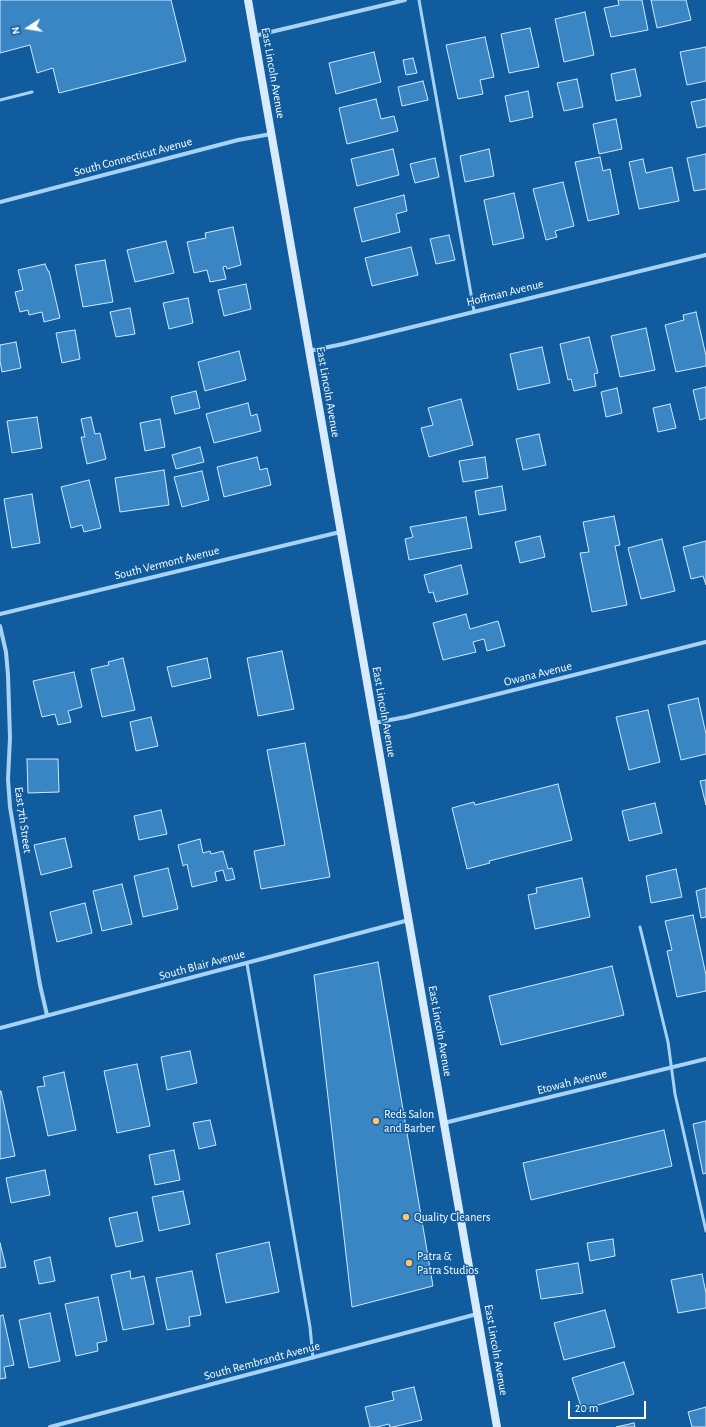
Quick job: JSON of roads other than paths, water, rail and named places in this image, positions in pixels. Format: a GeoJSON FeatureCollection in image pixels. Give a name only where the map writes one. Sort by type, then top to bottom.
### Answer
{"type":"FeatureCollection","features":[{"type":"Feature","properties":{"kind":"street","name":"East Lincoln Avenue"},"geometry":{"type":"LineString","coordinates":[[248,0],[497,1427]]}},
{"type":"Feature","properties":{"kind":"street"},"geometry":{"type":"LineString","coordinates":[[254,36],[405,0]]}},
{"type":"Feature","properties":{"kind":"street","name":"South Connecticut Avenue"},"geometry":{"type":"LineString","coordinates":[[0,202],[238,140],[271,134]]}},
{"type":"Feature","properties":{"kind":"street","name":"Hoffman Avenue"},"geometry":{"type":"LineString","coordinates":[[309,351],[706,255]]}},
{"type":"Feature","properties":{"kind":"street","name":"South Vermont Avenue"},"geometry":{"type":"LineString","coordinates":[[0,614],[340,532]]}},
{"type":"Feature","properties":{"kind":"street","name":"East 7th Street"},"geometry":{"type":"LineString","coordinates":[[0,626],[6,652],[8,682],[10,738],[8,780],[10,807],[46,1015]]}},
{"type":"Feature","properties":{"kind":"street","name":"Owana Avenue"},"geometry":{"type":"LineString","coordinates":[[374,723],[406,717],[706,642]]}},
{"type":"Feature","properties":{"kind":"street","name":"South Blair Avenue"},"geometry":{"type":"LineString","coordinates":[[0,1028],[409,920]]}},
{"type":"Feature","properties":{"kind":"street","name":"Etowah Avenue"},"geometry":{"type":"LineString","coordinates":[[444,1123],[706,1059]]}},
{"type":"Feature","properties":{"kind":"street","name":"South Rembrandt Avenue"},"geometry":{"type":"LineString","coordinates":[[50,1427],[478,1314]]}},
{"type":"Feature","properties":{"kind":"lane"},"geometry":{"type":"LineString","coordinates":[[419,0],[474,311]]}},
{"type":"Feature","properties":{"kind":"lane"},"geometry":{"type":"LineString","coordinates":[[0,100],[32,92]]}},
{"type":"Feature","properties":{"kind":"lane"},"geometry":{"type":"LineString","coordinates":[[640,927],[668,1042],[675,1094],[706,1231]]}},
{"type":"Feature","properties":{"kind":"lane"},"geometry":{"type":"LineString","coordinates":[[247,964],[310,1327],[313,1358]]}},
{"type":"Feature","properties":{"kind":"place","name":"Reds Salon and Barber"},"geometry":{"type":"Point","coordinates":[376,1121]}},
{"type":"Feature","properties":{"kind":"place","name":"Quality Cleaners"},"geometry":{"type":"Point","coordinates":[406,1217]}},
{"type":"Feature","properties":{"kind":"place","name":"Patra & Patra Studios"},"geometry":{"type":"Point","coordinates":[409,1263]}}]}
